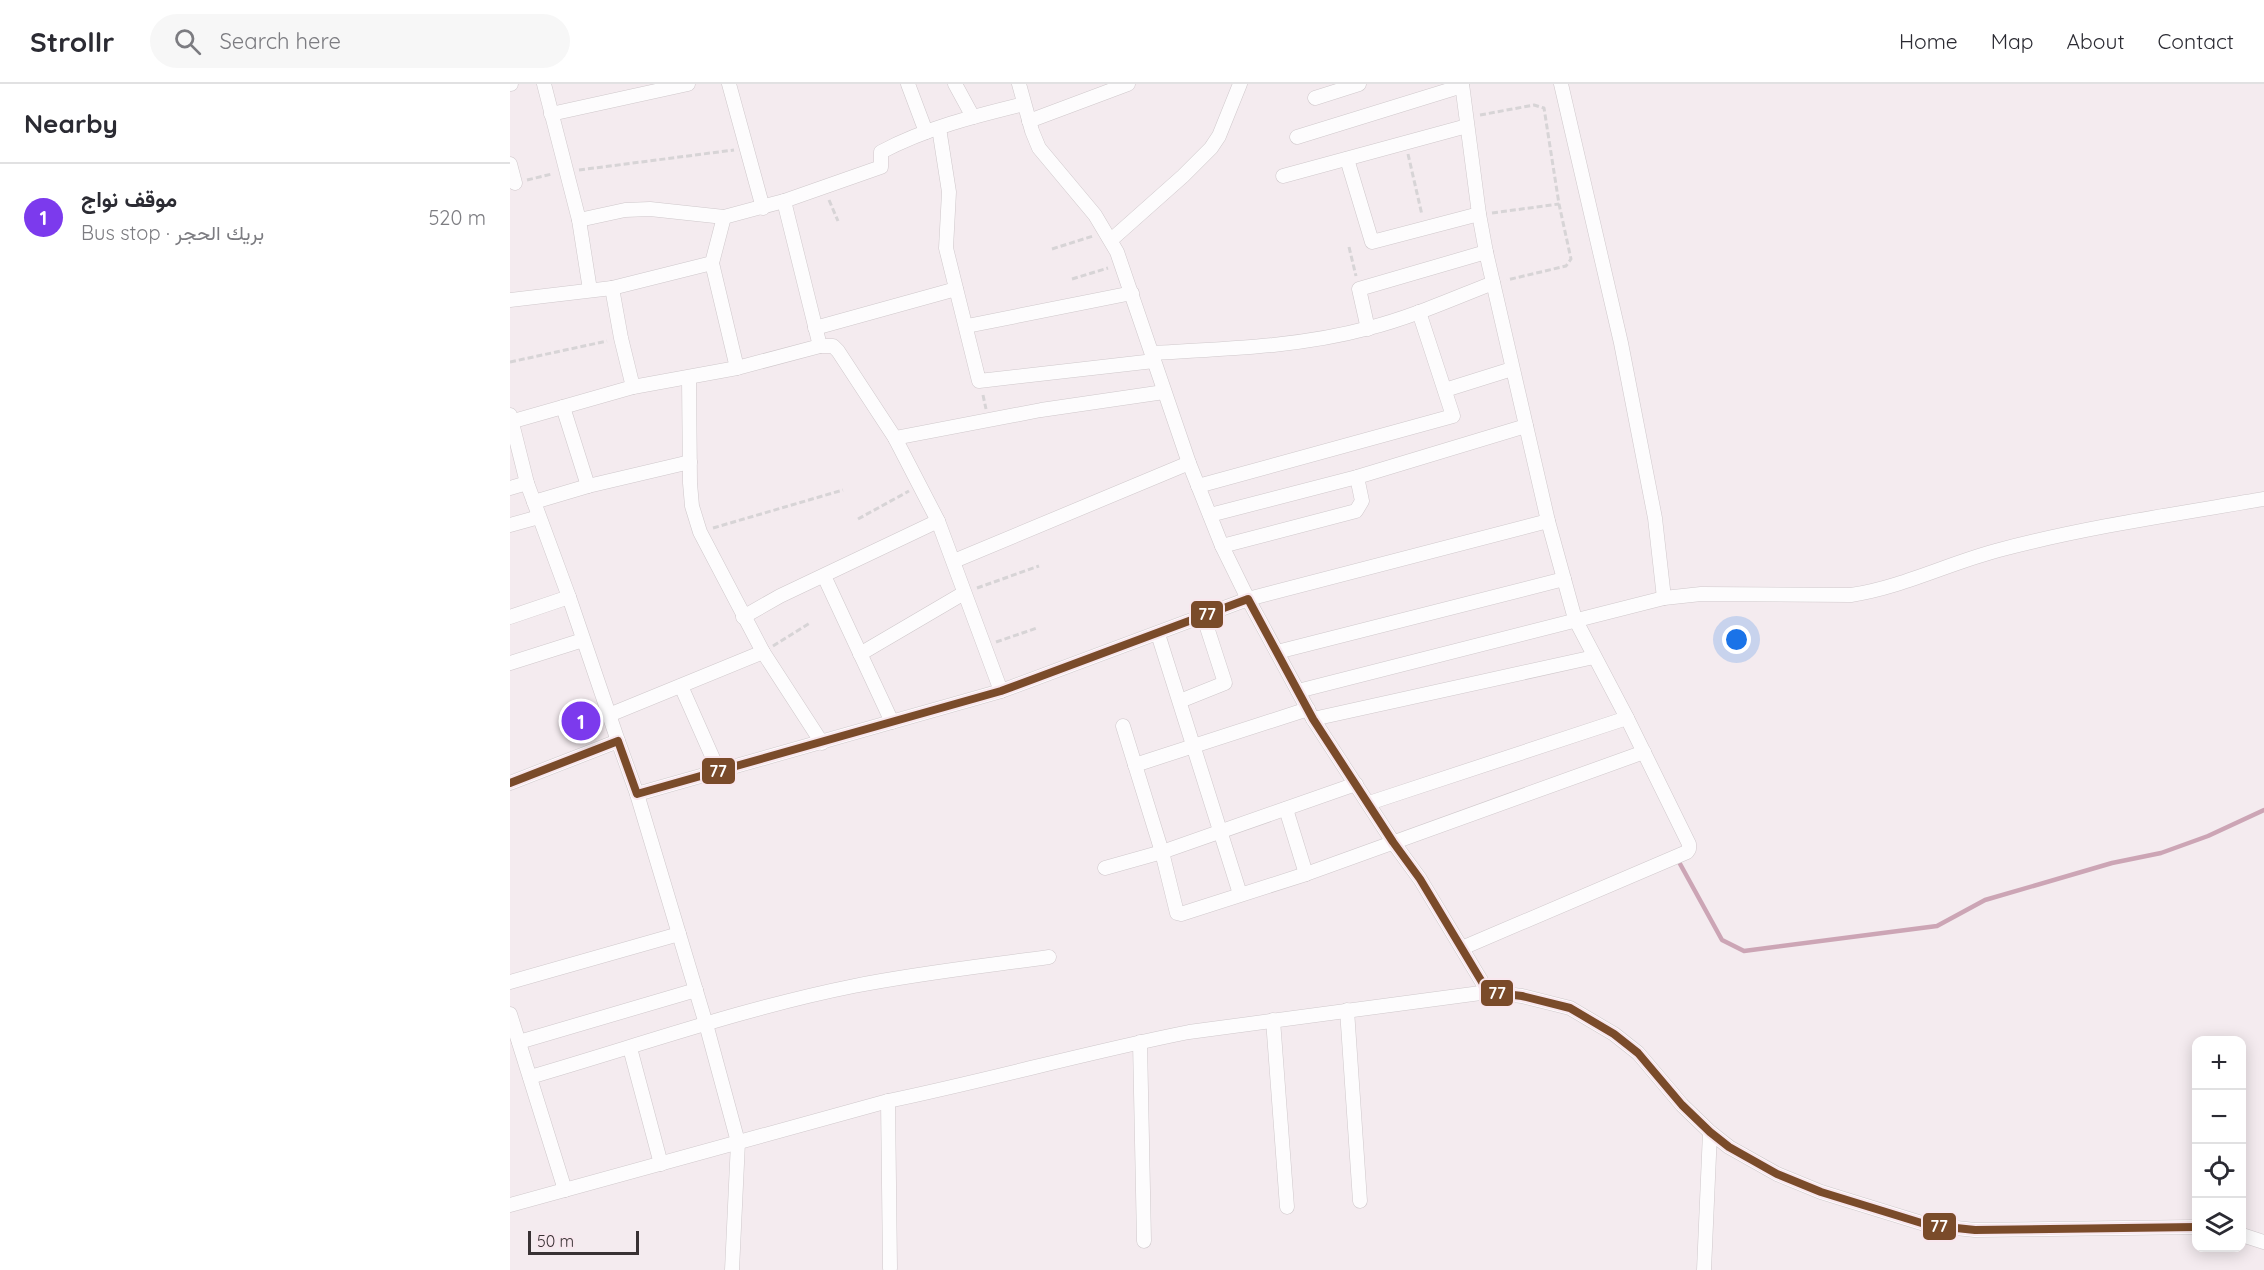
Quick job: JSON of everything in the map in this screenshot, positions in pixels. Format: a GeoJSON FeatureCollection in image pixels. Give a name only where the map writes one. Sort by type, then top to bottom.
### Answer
{"type":"FeatureCollection","features":[{"type":"Feature","properties":{"kind":"street"},"geometry":{"type":"LineString","coordinates":[[544,84],[579,219],[590,290]]}},
{"type":"Feature","properties":{"kind":"street"},"geometry":{"type":"LineString","coordinates":[[551,114],[688,84]]}},
{"type":"Feature","properties":{"kind":"street"},"geometry":{"type":"LineString","coordinates":[[729,84],[763,208]]}},
{"type":"Feature","properties":{"kind":"street"},"geometry":{"type":"LineString","coordinates":[[908,84],[932,130],[950,192],[946,248],[979,381],[1153,357],[1309,340],[1368,329],[1494,284]]}},
{"type":"Feature","properties":{"kind":"street"},"geometry":{"type":"LineString","coordinates":[[955,84],[973,117]]}},
{"type":"Feature","properties":{"kind":"street"},"geometry":{"type":"LineString","coordinates":[[1019,84],[1035,140],[1044,155],[1086,204],[1109,236],[1122,264],[1189,463],[1222,546],[1248,599],[1310,714],[1393,842],[1420,879],[1488,992]]}},
{"type":"Feature","properties":{"kind":"street"},"geometry":{"type":"LineString","coordinates":[[1029,121],[1128,84]]}},
{"type":"Feature","properties":{"kind":"street"},"geometry":{"type":"LineString","coordinates":[[1109,236],[1183,176],[1211,148],[1219,136],[1240,84]]}},
{"type":"Feature","properties":{"kind":"street"},"geometry":{"type":"LineString","coordinates":[[1315,98],[1359,84]]}},
{"type":"Feature","properties":{"kind":"street"},"geometry":{"type":"LineString","coordinates":[[1561,84],[1621,343],[1655,518],[1664,598]]}},
{"type":"Feature","properties":{"kind":"street"},"geometry":{"type":"LineString","coordinates":[[1297,137],[1462,85],[1486,252],[1548,521],[1575,619],[1689,844],[1687,852],[1462,948]]}},
{"type":"Feature","properties":{"kind":"street"},"geometry":{"type":"LineString","coordinates":[[579,219],[625,210],[650,209],[724,217],[763,208],[881,167],[880,153],[882,151],[932,130],[1024,104]]}},
{"type":"Feature","properties":{"kind":"street"},"geometry":{"type":"LineString","coordinates":[[1283,176],[1406,143],[1467,122]]}},
{"type":"Feature","properties":{"kind":"street"},"geometry":{"type":"LineString","coordinates":[[1347,159],[1372,242],[1479,214]]}},
{"type":"Feature","properties":{"kind":"street"},"geometry":{"type":"LineString","coordinates":[[510,164],[515,183]]}},
{"type":"Feature","properties":{"kind":"street"},"geometry":{"type":"LineString","coordinates":[[784,201],[820,346]]}},
{"type":"Feature","properties":{"kind":"street"},"geometry":{"type":"LineString","coordinates":[[724,217],[712,263],[737,368]]}},
{"type":"Feature","properties":{"kind":"street"},"geometry":{"type":"LineString","coordinates":[[1368,329],[1359,289],[1486,252]]}},
{"type":"Feature","properties":{"kind":"street"},"geometry":{"type":"LineString","coordinates":[[510,300],[612,288],[712,263]]}},
{"type":"Feature","properties":{"kind":"street"},"geometry":{"type":"LineString","coordinates":[[612,288],[633,387]]}},
{"type":"Feature","properties":{"kind":"street"},"geometry":{"type":"LineString","coordinates":[[815,328],[956,289]]}},
{"type":"Feature","properties":{"kind":"street"},"geometry":{"type":"LineString","coordinates":[[967,326],[1132,293]]}},
{"type":"Feature","properties":{"kind":"street"},"geometry":{"type":"LineString","coordinates":[[1198,486],[1453,416],[1419,312]]}},
{"type":"Feature","properties":{"kind":"street"},"geometry":{"type":"LineString","coordinates":[[732,1270],[738,1142],[706,1024],[637,794],[527,483],[511,419],[633,387],[737,368],[820,346],[833,346],[895,438],[938,520],[1001,691]]}},
{"type":"Feature","properties":{"kind":"street"},"geometry":{"type":"LineString","coordinates":[[1445,390],[1512,369]]}},
{"type":"Feature","properties":{"kind":"street"},"geometry":{"type":"LineString","coordinates":[[689,378],[692,506],[699,532],[763,652],[822,743]]}},
{"type":"Feature","properties":{"kind":"street"},"geometry":{"type":"LineString","coordinates":[[895,438],[989,419],[1164,392]]}},
{"type":"Feature","properties":{"kind":"street"},"geometry":{"type":"LineString","coordinates":[[563,407],[588,486]]}},
{"type":"Feature","properties":{"kind":"street"},"geometry":{"type":"LineString","coordinates":[[1210,515],[1357,477],[1526,426]]}},
{"type":"Feature","properties":{"kind":"street"},"geometry":{"type":"LineString","coordinates":[[534,502],[588,486],[690,462]]}},
{"type":"Feature","properties":{"kind":"street"},"geometry":{"type":"LineString","coordinates":[[954,561],[1189,463]]}},
{"type":"Feature","properties":{"kind":"street"},"geometry":{"type":"LineString","coordinates":[[1222,546],[1356,511],[1362,501],[1357,477]]}},
{"type":"Feature","properties":{"kind":"street"},"geometry":{"type":"LineString","coordinates":[[510,488],[527,483]]}},
{"type":"Feature","properties":{"kind":"street"},"geometry":{"type":"LineString","coordinates":[[1298,691],[1664,598],[1701,594],[1851,595],[1875,591],[1980,555],[2040,539],[2264,499]]}},
{"type":"Feature","properties":{"kind":"street"},"geometry":{"type":"LineString","coordinates":[[510,525],[539,518]]}},
{"type":"Feature","properties":{"kind":"street"},"geometry":{"type":"LineString","coordinates":[[743,617],[780,596],[938,520]]}},
{"type":"Feature","properties":{"kind":"street"},"geometry":{"type":"LineString","coordinates":[[637,794],[1001,691],[1248,599],[1548,521]]}},
{"type":"Feature","properties":{"kind":"street"},"geometry":{"type":"LineString","coordinates":[[824,576],[892,722]]}},
{"type":"Feature","properties":{"kind":"street"},"geometry":{"type":"LineString","coordinates":[[1277,652],[1564,579]]}},
{"type":"Feature","properties":{"kind":"street"},"geometry":{"type":"LineString","coordinates":[[860,654],[964,593]]}},
{"type":"Feature","properties":{"kind":"street"},"geometry":{"type":"LineString","coordinates":[[510,617],[569,597]]}},
{"type":"Feature","properties":{"kind":"street"},"geometry":{"type":"LineString","coordinates":[[1180,701],[1225,683],[1203,615]]}},
{"type":"Feature","properties":{"kind":"street"},"geometry":{"type":"LineString","coordinates":[[1158,634],[1240,894]]}},
{"type":"Feature","properties":{"kind":"street"},"geometry":{"type":"LineString","coordinates":[[510,663],[583,640]]}},
{"type":"Feature","properties":{"kind":"street"},"geometry":{"type":"LineString","coordinates":[[609,715],[763,652]]}},
{"type":"Feature","properties":{"kind":"street"},"geometry":{"type":"LineString","coordinates":[[1135,765],[1194,745],[1310,714],[1594,657]]}},
{"type":"Feature","properties":{"kind":"street"},"geometry":{"type":"LineString","coordinates":[[681,686],[719,772]]}},
{"type":"Feature","properties":{"kind":"street"},"geometry":{"type":"LineString","coordinates":[[1369,803],[1627,718]]}},
{"type":"Feature","properties":{"kind":"street"},"geometry":{"type":"LineString","coordinates":[[1123,726],[1162,852],[1178,914],[1306,874],[1644,752]]}},
{"type":"Feature","properties":{"kind":"street"},"geometry":{"type":"LineString","coordinates":[[510,783],[618,741]]}},
{"type":"Feature","properties":{"kind":"street"},"geometry":{"type":"LineString","coordinates":[[1105,868],[1162,852],[1356,784]]}},
{"type":"Feature","properties":{"kind":"street"},"geometry":{"type":"LineString","coordinates":[[1286,809],[1306,874]]}},
{"type":"Feature","properties":{"kind":"street"},"geometry":{"type":"LineString","coordinates":[[510,982],[679,934]]}},
{"type":"Feature","properties":{"kind":"street"},"geometry":{"type":"LineString","coordinates":[[530,1077],[706,1024],[853,986],[1048,957]]}},
{"type":"Feature","properties":{"kind":"street"},"geometry":{"type":"LineString","coordinates":[[519,1042],[696,990]]}},
{"type":"Feature","properties":{"kind":"street"},"geometry":{"type":"LineString","coordinates":[[510,1205],[888,1101],[949,1089],[1140,1042],[1189,1032],[1488,992],[1522,996],[1570,1008],[1614,1034],[1638,1053],[1682,1105],[1729,1147],[1777,1174],[1874,1210],[1928,1225],[1976,1230],[2192,1227]]}},
{"type":"Feature","properties":{"kind":"street"},"geometry":{"type":"LineString","coordinates":[[1347,1010],[1360,1201]]}},
{"type":"Feature","properties":{"kind":"street"},"geometry":{"type":"LineString","coordinates":[[510,1014],[565,1190]]}},
{"type":"Feature","properties":{"kind":"street"},"geometry":{"type":"LineString","coordinates":[[1274,1020],[1287,1207]]}},
{"type":"Feature","properties":{"kind":"street"},"geometry":{"type":"LineString","coordinates":[[1140,1042],[1144,1240]]}},
{"type":"Feature","properties":{"kind":"street"},"geometry":{"type":"LineString","coordinates":[[630,1048],[661,1164]]}},
{"type":"Feature","properties":{"kind":"street"},"geometry":{"type":"LineString","coordinates":[[888,1101],[890,1268]]}},
{"type":"Feature","properties":{"kind":"street"},"geometry":{"type":"LineString","coordinates":[[1704,1270],[1710,1132]]}},
{"type":"Feature","properties":{"kind":"street"},"geometry":{"type":"LineString","coordinates":[[2246,1237],[2264,1242]]}},
{"type":"Feature","properties":{"kind":"path"},"geometry":{"type":"LineString","coordinates":[[1467,122],[1534,105],[1544,108],[1559,204],[1571,258],[1569,264],[1494,284]]}},
{"type":"Feature","properties":{"kind":"path"},"geometry":{"type":"LineString","coordinates":[[1406,143],[1425,228]]}},
{"type":"Feature","properties":{"kind":"path"},"geometry":{"type":"LineString","coordinates":[[515,183],[565,171],[747,149]]}},
{"type":"Feature","properties":{"kind":"path"},"geometry":{"type":"LineString","coordinates":[[825,187],[838,221]]}},
{"type":"Feature","properties":{"kind":"path"},"geometry":{"type":"LineString","coordinates":[[1479,214],[1559,204]]}},
{"type":"Feature","properties":{"kind":"path"},"geometry":{"type":"LineString","coordinates":[[1052,249],[1109,236]]}},
{"type":"Feature","properties":{"kind":"path"},"geometry":{"type":"LineString","coordinates":[[1349,247],[1359,289]]}},
{"type":"Feature","properties":{"kind":"path"},"geometry":{"type":"LineString","coordinates":[[1072,279],[1122,264]]}},
{"type":"Feature","properties":{"kind":"path"},"geometry":{"type":"LineString","coordinates":[[510,362],[621,338]]}},
{"type":"Feature","properties":{"kind":"path"},"geometry":{"type":"LineString","coordinates":[[979,381],[989,419]]}},
{"type":"Feature","properties":{"kind":"path"},"geometry":{"type":"LineString","coordinates":[[858,519],[920,485]]}},
{"type":"Feature","properties":{"kind":"path"},"geometry":{"type":"LineString","coordinates":[[699,532],[843,490]]}},
{"type":"Feature","properties":{"kind":"path"},"geometry":{"type":"LineString","coordinates":[[964,593],[1039,566]]}},
{"type":"Feature","properties":{"kind":"path"},"geometry":{"type":"LineString","coordinates":[[763,652],[810,623]]}},
{"type":"Feature","properties":{"kind":"path"},"geometry":{"type":"LineString","coordinates":[[984,646],[1037,628]]}},
{"type":"Feature","properties":{"kind":"waterway"},"geometry":{"type":"LineString","coordinates":[[1679,862],[1722,940],[1744,951],[1937,926],[1985,900],[2112,863],[2161,853],[2208,836],[2264,810]]}},
{"type":"Feature","properties":{"kind":"transit line","name":"77"},"geometry":{"type":"LineString","coordinates":[[510,783],[618,741],[637,794],[1001,691],[1248,599],[1313,719],[1393,842],[1420,879],[1488,992],[1522,996],[1570,1008],[1614,1034],[1638,1053],[1682,1105],[1729,1147],[1777,1174],[1821,1192],[1928,1225],[1975,1230],[2192,1227]]}},
{"type":"Feature","properties":{"kind":"place","name":"موقف نواج"},"geometry":{"type":"Point","coordinates":[581,721]}}]}
